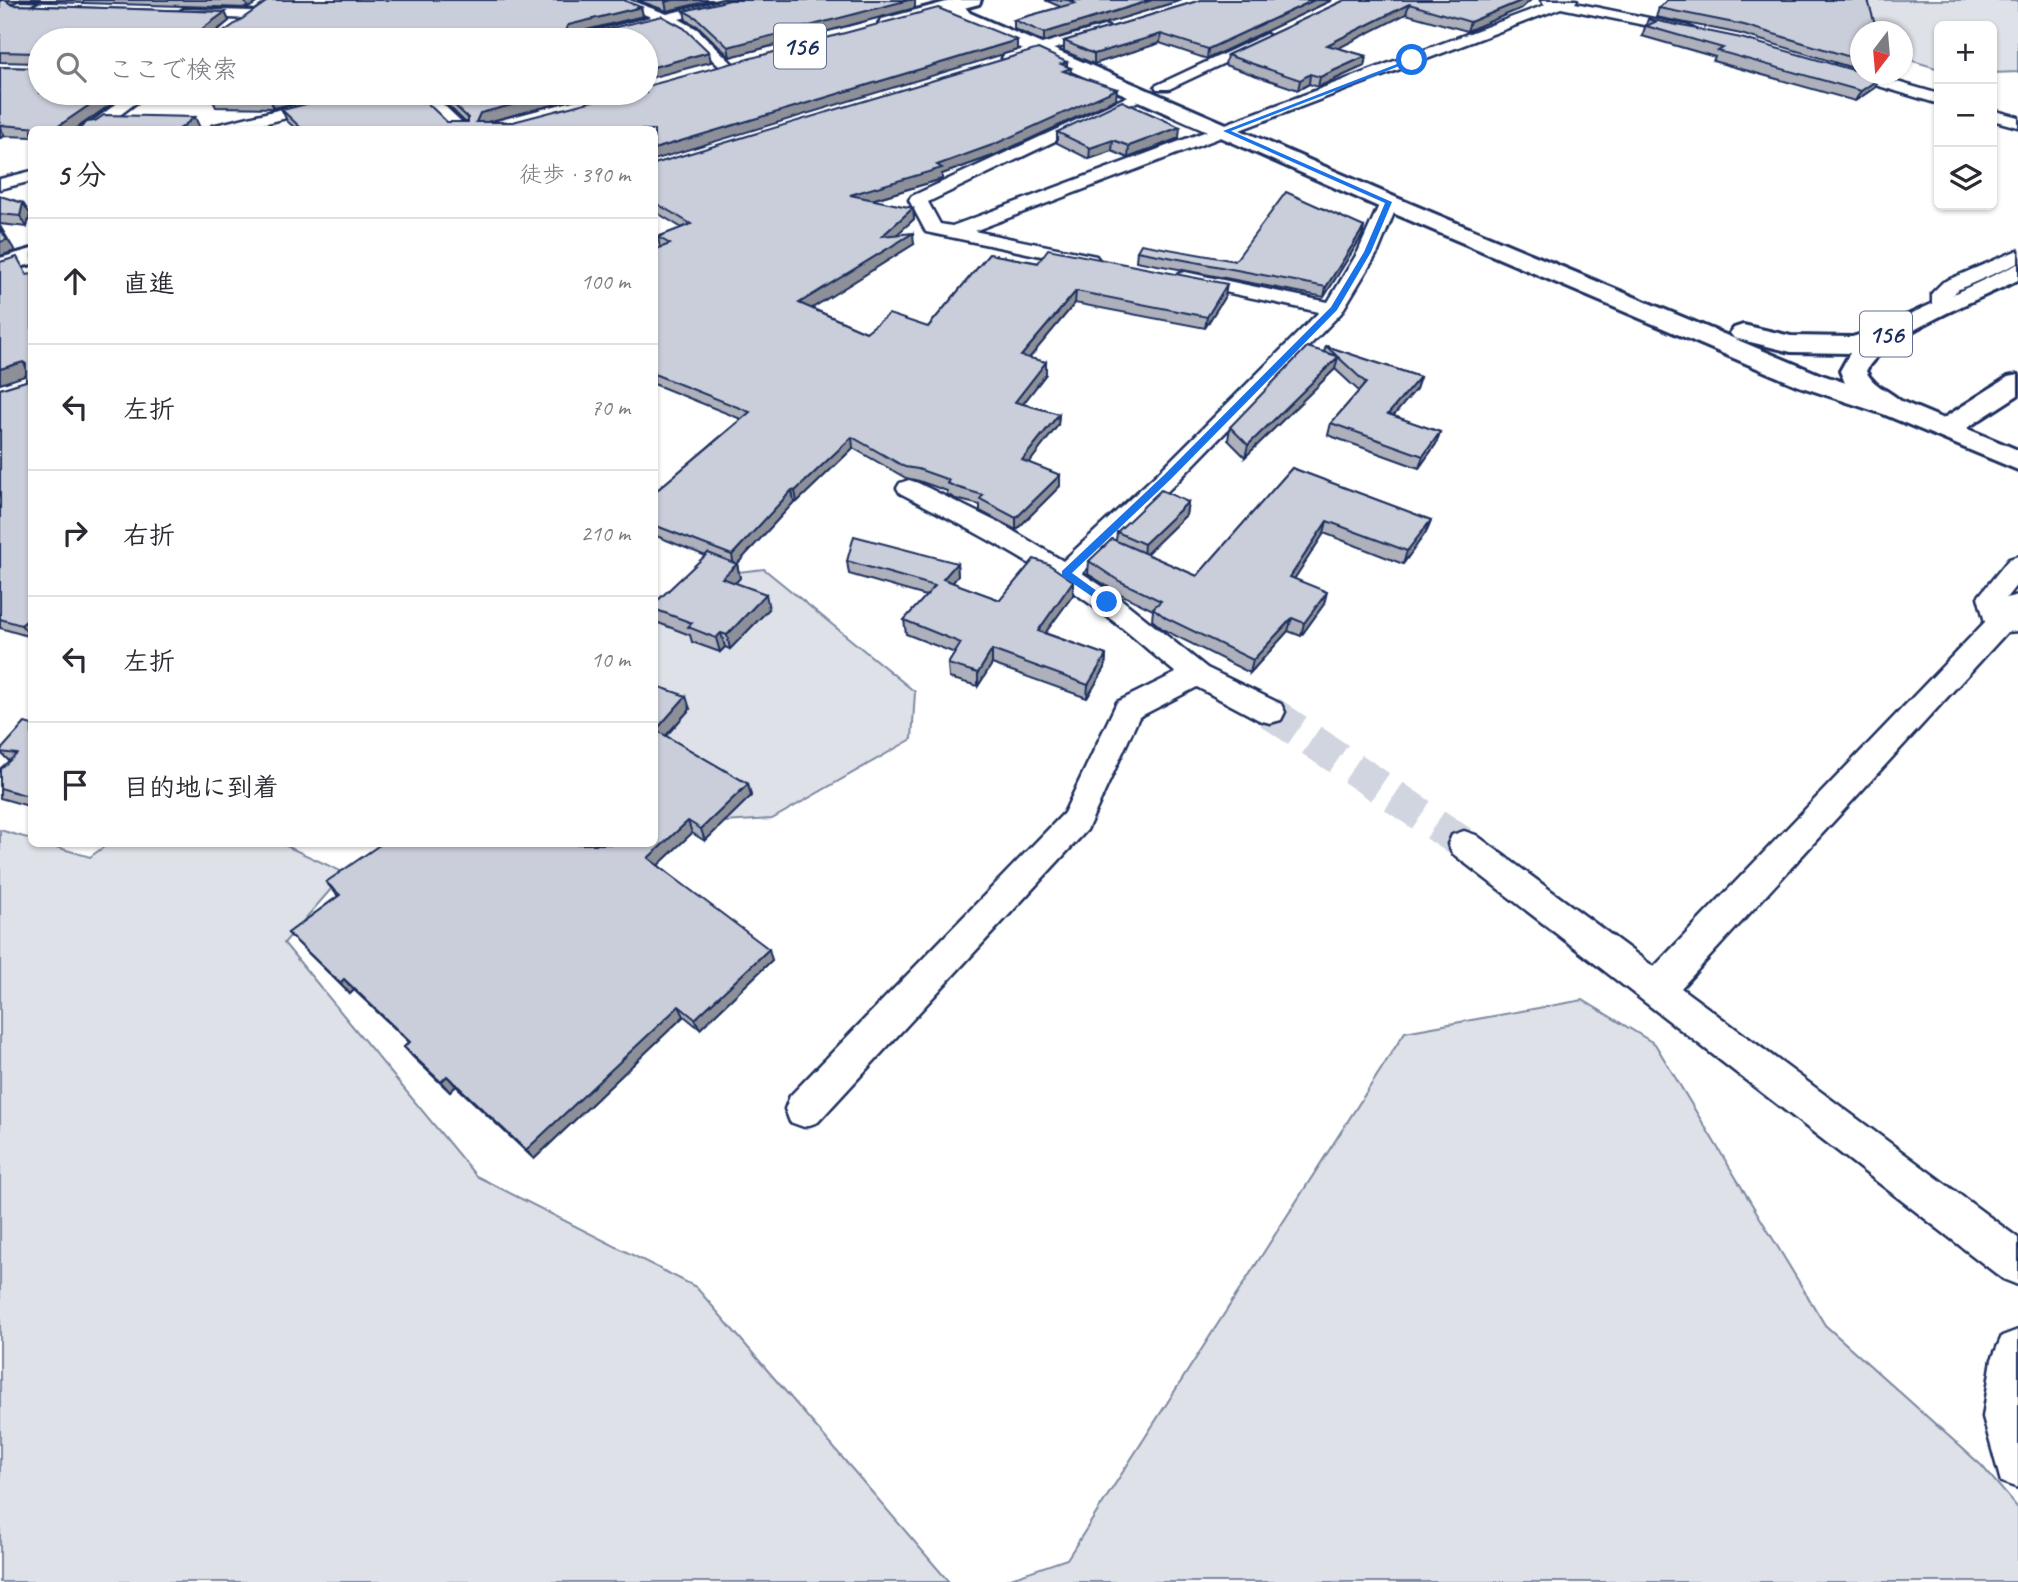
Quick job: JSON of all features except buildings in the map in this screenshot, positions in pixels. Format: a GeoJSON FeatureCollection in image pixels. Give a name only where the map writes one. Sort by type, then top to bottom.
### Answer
{"type":"FeatureCollection","features":[{"type":"Feature","properties":{"kind":"main road"},"geometry":{"type":"LineString","coordinates":[[873,26],[964,2],[1048,47],[1237,127],[1743,332],[1893,408]]}},
{"type":"Feature","properties":{"kind":"main road"},"geometry":{"type":"LineString","coordinates":[[1237,127],[1389,202],[1809,380],[1893,408],[2018,461]]}},
{"type":"Feature","properties":{"kind":"main road","name":"156"},"geometry":{"type":"LineString","coordinates":[[1743,332],[1791,344],[1854,345],[1887,334],[2018,271]]}},
{"type":"Feature","properties":{"kind":"main road"},"geometry":{"type":"LineString","coordinates":[[1887,334],[1858,359],[1853,371],[1858,384],[1893,408]]}},
{"type":"Feature","properties":{"kind":"main road"},"geometry":{"type":"LineString","coordinates":[[1946,429],[2018,383]]}},
{"type":"Feature","properties":{"kind":"street"},"geometry":{"type":"LineString","coordinates":[[0,17],[11,4],[32,0]]}},
{"type":"Feature","properties":{"kind":"street"},"geometry":{"type":"LineString","coordinates":[[616,0],[666,18],[692,33],[727,66]]}},
{"type":"Feature","properties":{"kind":"street"},"geometry":{"type":"LineString","coordinates":[[625,28],[741,0]]}},
{"type":"Feature","properties":{"kind":"street"},"geometry":{"type":"LineString","coordinates":[[1543,0],[1565,2],[1701,33]]}},
{"type":"Feature","properties":{"kind":"street"},"geometry":{"type":"LineString","coordinates":[[954,232],[1565,2]]}},
{"type":"Feature","properties":{"kind":"street"},"geometry":{"type":"LineString","coordinates":[[0,3],[44,9]]}},
{"type":"Feature","properties":{"kind":"street"},"geometry":{"type":"LineString","coordinates":[[169,13],[258,11],[234,28]]}},
{"type":"Feature","properties":{"kind":"street"},"geometry":{"type":"LineString","coordinates":[[1000,61],[1120,26]]}},
{"type":"Feature","properties":{"kind":"street"},"geometry":{"type":"LineString","coordinates":[[1110,264],[933,228],[918,200],[1283,30]]}},
{"type":"Feature","properties":{"kind":"street"},"geometry":{"type":"LineString","coordinates":[[1828,66],[1934,98]]}},
{"type":"Feature","properties":{"kind":"street"},"geometry":{"type":"LineString","coordinates":[[95,126],[124,105]]}},
{"type":"Feature","properties":{"kind":"street"},"geometry":{"type":"LineString","coordinates":[[234,126],[317,105]]}},
{"type":"Feature","properties":{"kind":"street"},"geometry":{"type":"LineString","coordinates":[[435,105],[458,126]]}},
{"type":"Feature","properties":{"kind":"street"},"geometry":{"type":"LineString","coordinates":[[1997,116],[2018,122]]}},
{"type":"Feature","properties":{"kind":"street"},"geometry":{"type":"LineString","coordinates":[[0,173],[28,176]]}},
{"type":"Feature","properties":{"kind":"street"},"geometry":{"type":"LineString","coordinates":[[0,184],[28,177]]}},
{"type":"Feature","properties":{"kind":"street"},"geometry":{"type":"LineString","coordinates":[[1065,574],[1168,477],[1334,309],[1367,252],[1389,202]]}},
{"type":"Feature","properties":{"kind":"street"},"geometry":{"type":"LineString","coordinates":[[1942,306],[1942,293],[1950,286],[2018,256]]}},
{"type":"Feature","properties":{"kind":"street"},"geometry":{"type":"LineString","coordinates":[[1163,273],[1334,309]]}},
{"type":"Feature","properties":{"kind":"street"},"geometry":{"type":"LineString","coordinates":[[909,488],[996,532],[1065,574],[1107,602],[1197,675],[1270,712]]}},
{"type":"Feature","properties":{"kind":"street"},"geometry":{"type":"LineString","coordinates":[[1655,991],[2012,617],[1992,597],[2018,565]]}},
{"type":"Feature","properties":{"kind":"street"},"geometry":{"type":"LineString","coordinates":[[804,1109],[1076,821],[1126,710],[1197,675]]}},
{"type":"Feature","properties":{"kind":"street"},"geometry":{"type":"LineString","coordinates":[[1464,844],[2018,1264]]}},
{"type":"Feature","properties":{"kind":"street"},"geometry":{"type":"LineString","coordinates":[[2018,1352],[2014,1359],[2006,1417],[2018,1465]]}},
{"type":"Feature","properties":{"kind":"shaded area"},"geometry":{"type":"Polygon","coordinates":[[[1853,0],[2018,0],[2018,72],[1997,73],[1997,21],[1934,21],[1934,67],[1913,61],[1913,21],[1871,20],[1853,0]]]}},
{"type":"Feature","properties":{"kind":"shaded area"},"geometry":{"type":"Polygon","coordinates":[[[764,569],[915,692],[912,739],[772,819],[692,824],[658,790],[658,605],[694,577],[764,569]]]}},
{"type":"Feature","properties":{"kind":"shaded area"},"geometry":{"type":"Polygon","coordinates":[[[0,830],[28,838],[28,847],[56,847],[90,857],[104,847],[289,847],[345,873],[284,943],[476,1176],[696,1287],[949,1582],[0,1582],[0,830]]]}},
{"type":"Feature","properties":{"kind":"shaded area"},"geometry":{"type":"Polygon","coordinates":[[[1583,1000],[1655,1044],[1825,1325],[1982,1466],[2018,1508],[2018,1582],[999,1582],[1067,1559],[1405,1032],[1583,1000]]]}},
{"type":"Feature","properties":{"kind":"waterway"},"geometry":{"type":"LineString","coordinates":[[0,12],[22,0]]}},
{"type":"Feature","properties":{"kind":"tunnel"},"geometry":{"type":"LineString","coordinates":[[1270,712],[1464,844]]}},
{"type":"Feature","properties":{"kind":"route"},"geometry":{"type":"LineString","coordinates":[[1107,602],[1065,574],[1168,477],[1334,309],[1367,252],[1389,202],[1226,131],[1412,60]]}}]}
